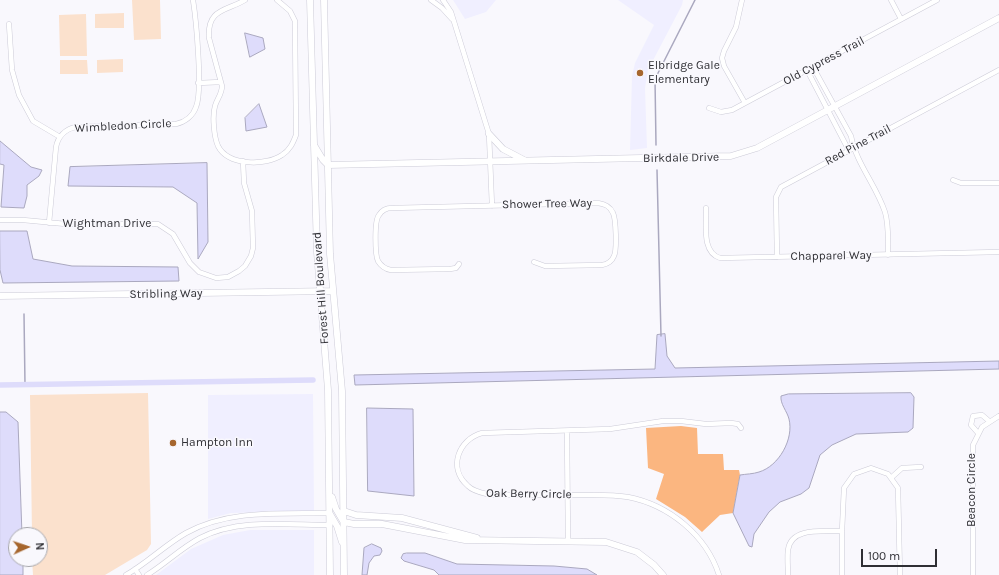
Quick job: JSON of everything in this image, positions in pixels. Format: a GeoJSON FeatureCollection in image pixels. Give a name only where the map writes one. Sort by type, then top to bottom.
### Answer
{"type":"FeatureCollection","features":[{"type":"Feature","properties":{"kind":"street","name":"Wimbledon Circle"},"geometry":{"type":"LineString","coordinates":[[49,223],[56,148],[60,138],[65,132],[76,127],[176,124],[191,116],[197,107],[198,83],[193,0]]}},
{"type":"Feature","properties":{"kind":"street"},"geometry":{"type":"LineString","coordinates":[[245,0],[218,12],[209,27],[209,38],[221,82],[221,93],[214,111],[217,143],[225,155],[234,160],[243,161],[266,161],[278,158],[290,149],[296,135],[295,21],[290,11],[277,0]]}},
{"type":"Feature","properties":{"kind":"street","name":"Forest Hill Boulevard"},"geometry":{"type":"LineString","coordinates":[[310,0],[319,291],[328,390],[330,575]]}},
{"type":"Feature","properties":{"kind":"street","name":"Forest Hill Boulevard"},"geometry":{"type":"LineString","coordinates":[[324,0],[330,254],[342,391],[344,575]]}},
{"type":"Feature","properties":{"kind":"street"},"geometry":{"type":"LineString","coordinates":[[431,0],[442,8],[453,21]]}},
{"type":"Feature","properties":{"kind":"street","name":"Shower Tree Way"},"geometry":{"type":"LineString","coordinates":[[443,0],[451,12],[489,134],[492,206]]}},
{"type":"Feature","properties":{"kind":"street"},"geometry":{"type":"LineString","coordinates":[[742,0],[736,27],[724,50],[722,58],[724,66],[745,103]]}},
{"type":"Feature","properties":{"kind":"street"},"geometry":{"type":"LineString","coordinates":[[890,0],[901,19]]}},
{"type":"Feature","properties":{"kind":"street","name":"Old Cypress Trail"},"geometry":{"type":"LineString","coordinates":[[709,108],[716,111],[725,112],[745,103],[937,0]]}},
{"type":"Feature","properties":{"kind":"street","name":"Birkdale Drive"},"geometry":{"type":"LineString","coordinates":[[328,165],[491,163],[731,156],[757,148],[999,18]]}},
{"type":"Feature","properties":{"kind":"street"},"geometry":{"type":"LineString","coordinates":[[9,24],[12,70],[19,95],[33,121],[60,138]]}},
{"type":"Feature","properties":{"kind":"street"},"geometry":{"type":"LineString","coordinates":[[813,66],[851,136],[853,148],[885,211],[888,226],[888,255]]}},
{"type":"Feature","properties":{"kind":"street"},"geometry":{"type":"LineString","coordinates":[[807,70],[847,147],[853,148]]}},
{"type":"Feature","properties":{"kind":"street","name":"Red Pine Trail"},"geometry":{"type":"LineString","coordinates":[[777,257],[776,197],[778,190],[784,185],[999,70]]}},
{"type":"Feature","properties":{"kind":"street"},"geometry":{"type":"LineString","coordinates":[[198,83],[221,82]]}},
{"type":"Feature","properties":{"kind":"street"},"geometry":{"type":"LineString","coordinates":[[489,134],[503,149],[527,161]]}},
{"type":"Feature","properties":{"kind":"street"},"geometry":{"type":"LineString","coordinates":[[314,145],[322,160],[328,165]]}},
{"type":"Feature","properties":{"kind":"street","name":"Wightman Drive"},"geometry":{"type":"LineString","coordinates":[[0,220],[23,220],[49,223],[158,224],[165,227],[173,234],[195,269],[210,277],[228,277],[239,272],[249,260],[253,248],[252,211],[244,183],[243,161]]}},
{"type":"Feature","properties":{"kind":"street"},"geometry":{"type":"LineString","coordinates":[[953,180],[961,183],[999,182]]}},
{"type":"Feature","properties":{"kind":"street","name":"Shower Tree Way"},"geometry":{"type":"LineString","coordinates":[[459,264],[456,268],[450,269],[391,270],[384,268],[378,262],[377,254],[376,222],[379,215],[384,210],[392,208],[598,203],[611,209],[614,216],[616,249],[614,256],[609,262],[602,266],[545,266],[534,262]]}},
{"type":"Feature","properties":{"kind":"street","name":"Chapparel Way"},"geometry":{"type":"LineString","coordinates":[[706,208],[707,245],[713,255],[724,258],[999,252]]}},
{"type":"Feature","properties":{"kind":"street","name":"Stribling Way"},"geometry":{"type":"LineString","coordinates":[[0,296],[333,291]]}},
{"type":"Feature","properties":{"kind":"street"},"geometry":{"type":"LineString","coordinates":[[978,433],[971,425],[973,416],[982,415],[989,421]]}},
{"type":"Feature","properties":{"kind":"street","name":"Beacon Circle"},"geometry":{"type":"LineString","coordinates":[[973,575],[972,453],[978,433],[989,421],[999,416]]}},
{"type":"Feature","properties":{"kind":"street","name":"Oak Berry Circle"},"geometry":{"type":"LineString","coordinates":[[720,575],[714,562],[701,542],[683,523],[667,512],[630,497],[616,495],[491,495],[479,492],[468,486],[463,481],[457,465],[457,458],[462,446],[476,435],[482,433],[610,429],[650,422],[681,421],[706,424],[735,423],[741,428]]}},
{"type":"Feature","properties":{"kind":"street"},"geometry":{"type":"LineString","coordinates":[[567,431],[568,540]]}},
{"type":"Feature","properties":{"kind":"street"},"geometry":{"type":"LineString","coordinates":[[892,477],[902,468],[921,467]]}},
{"type":"Feature","properties":{"kind":"street"},"geometry":{"type":"LineString","coordinates":[[842,575],[843,493],[849,478],[860,471],[871,468],[883,471],[892,477],[899,493],[900,575]]}},
{"type":"Feature","properties":{"kind":"street"},"geometry":{"type":"LineString","coordinates":[[330,483],[336,509],[344,522],[354,524],[382,524],[465,540],[568,540],[606,542],[627,548],[646,558],[663,575]]}},
{"type":"Feature","properties":{"kind":"street"},"geometry":{"type":"LineString","coordinates":[[344,511],[356,515],[402,518],[483,539]]}},
{"type":"Feature","properties":{"kind":"street"},"geometry":{"type":"LineString","coordinates":[[126,575],[186,534],[202,526],[237,516],[330,514],[337,526],[344,547]]}},
{"type":"Feature","properties":{"kind":"street"},"geometry":{"type":"LineString","coordinates":[[147,575],[182,550],[210,534],[241,526],[330,525]]}},
{"type":"Feature","properties":{"kind":"street"},"geometry":{"type":"LineString","coordinates":[[788,575],[788,550],[797,536],[808,532],[842,531]]}},
{"type":"Feature","properties":{"kind":"street"},"geometry":{"type":"LineString","coordinates":[[176,541],[182,550]]}},
{"type":"Feature","properties":{"kind":"street"},"geometry":{"type":"LineString","coordinates":[[135,569],[139,575]]}},
{"type":"Feature","properties":{"kind":"shaded area"},"geometry":{"type":"Polygon","coordinates":[[[132,0],[160,0],[161,39],[134,40],[132,0]]]}},
{"type":"Feature","properties":{"kind":"shaded area"},"geometry":{"type":"Polygon","coordinates":[[[453,0],[496,0],[486,12],[465,19],[453,0]]]}},
{"type":"Feature","properties":{"kind":"shaded area","name":"Elbridge Gale Elementary"},"geometry":{"type":"Polygon","coordinates":[[[618,0],[683,0],[682,5],[648,70],[645,88],[647,148],[630,150],[632,76],[635,63],[654,25],[618,0]]]}},
{"type":"Feature","properties":{"kind":"shaded area"},"geometry":{"type":"Polygon","coordinates":[[[124,13],[124,28],[95,28],[95,14],[124,13]]]}},
{"type":"Feature","properties":{"kind":"shaded area"},"geometry":{"type":"Polygon","coordinates":[[[86,14],[87,56],[60,56],[59,15],[86,14]]]}},
{"type":"Feature","properties":{"kind":"shaded area"},"geometry":{"type":"Polygon","coordinates":[[[123,59],[123,72],[97,73],[97,60],[123,59]]]}},
{"type":"Feature","properties":{"kind":"shaded area"},"geometry":{"type":"Polygon","coordinates":[[[60,60],[87,60],[88,74],[60,74],[60,60]]]}},
{"type":"Feature","properties":{"kind":"shaded area"},"geometry":{"type":"Polygon","coordinates":[[[148,393],[151,544],[147,550],[105,575],[33,575],[32,567],[48,567],[48,527],[32,527],[30,395],[148,393]]]}},
{"type":"Feature","properties":{"kind":"shaded area"},"geometry":{"type":"Polygon","coordinates":[[[313,394],[314,511],[231,513],[208,519],[208,395],[313,394]]]}},
{"type":"Feature","properties":{"kind":"shaded area"},"geometry":{"type":"Polygon","coordinates":[[[681,426],[697,428],[698,454],[723,454],[724,470],[739,470],[740,475],[733,513],[720,515],[702,532],[685,517],[656,499],[664,474],[648,468],[646,428],[681,426]]]}},
{"type":"Feature","properties":{"kind":"shaded area"},"geometry":{"type":"Polygon","coordinates":[[[250,530],[314,530],[314,575],[156,575],[191,549],[223,535],[250,530]]]}},
{"type":"Feature","properties":{"kind":"water"},"geometry":{"type":"Polygon","coordinates":[[[245,33],[263,38],[265,49],[250,57],[245,33]]]}},
{"type":"Feature","properties":{"kind":"water"},"geometry":{"type":"Polygon","coordinates":[[[259,104],[267,127],[246,131],[245,118],[259,104]]]}},
{"type":"Feature","properties":{"kind":"water"},"geometry":{"type":"Polygon","coordinates":[[[0,141],[31,167],[42,170],[39,176],[27,185],[27,196],[24,208],[1,207],[4,165],[0,164],[0,141]]]}},
{"type":"Feature","properties":{"kind":"water"},"geometry":{"type":"Polygon","coordinates":[[[207,163],[208,242],[198,259],[197,203],[173,187],[68,186],[70,167],[207,163]]]}},
{"type":"Feature","properties":{"kind":"water"},"geometry":{"type":"Polygon","coordinates":[[[0,231],[27,231],[33,259],[72,266],[178,267],[179,281],[3,283],[0,270],[0,231]]]}},
{"type":"Feature","properties":{"kind":"water"},"geometry":{"type":"Polygon","coordinates":[[[665,334],[667,356],[675,368],[999,361],[999,369],[355,385],[354,375],[655,369],[657,335],[665,334]]]}},
{"type":"Feature","properties":{"kind":"water"},"geometry":{"type":"Polygon","coordinates":[[[911,393],[914,397],[913,428],[908,432],[856,434],[832,445],[820,455],[809,488],[801,494],[780,502],[769,512],[754,534],[752,547],[749,546],[733,513],[740,475],[757,473],[766,469],[779,458],[783,451],[787,443],[790,427],[789,419],[781,396],[788,394],[911,393]]]}},
{"type":"Feature","properties":{"kind":"water"},"geometry":{"type":"Polygon","coordinates":[[[367,408],[413,409],[414,496],[368,491],[367,408]]]}},
{"type":"Feature","properties":{"kind":"water"},"geometry":{"type":"Polygon","coordinates":[[[0,412],[6,412],[18,422],[22,527],[8,527],[8,567],[23,567],[23,575],[0,575],[0,412]]]}},
{"type":"Feature","properties":{"kind":"water"},"geometry":{"type":"Polygon","coordinates":[[[372,544],[381,548],[382,551],[380,555],[374,556],[369,563],[367,575],[362,575],[364,548],[372,544]]]}},
{"type":"Feature","properties":{"kind":"water"},"geometry":{"type":"Polygon","coordinates":[[[425,553],[457,564],[554,566],[587,569],[597,575],[439,575],[434,570],[404,561],[401,558],[403,554],[425,553]]]}},
{"type":"Feature","properties":{"kind":"waterway"},"geometry":{"type":"LineString","coordinates":[[656,145],[655,79],[695,0]]}},
{"type":"Feature","properties":{"kind":"waterway"},"geometry":{"type":"LineString","coordinates":[[657,170],[661,336]]}},
{"type":"Feature","properties":{"kind":"waterway"},"geometry":{"type":"LineString","coordinates":[[24,314],[25,385]]}},
{"type":"Feature","properties":{"kind":"waterway"},"geometry":{"type":"LineString","coordinates":[[0,385],[313,380]]}},
{"type":"Feature","properties":{"kind":"place","name":"Elbridge Gale Elementary"},"geometry":{"type":"Point","coordinates":[640,73]}},
{"type":"Feature","properties":{"kind":"place","name":"Hampton Inn"},"geometry":{"type":"Point","coordinates":[173,443]}}]}
